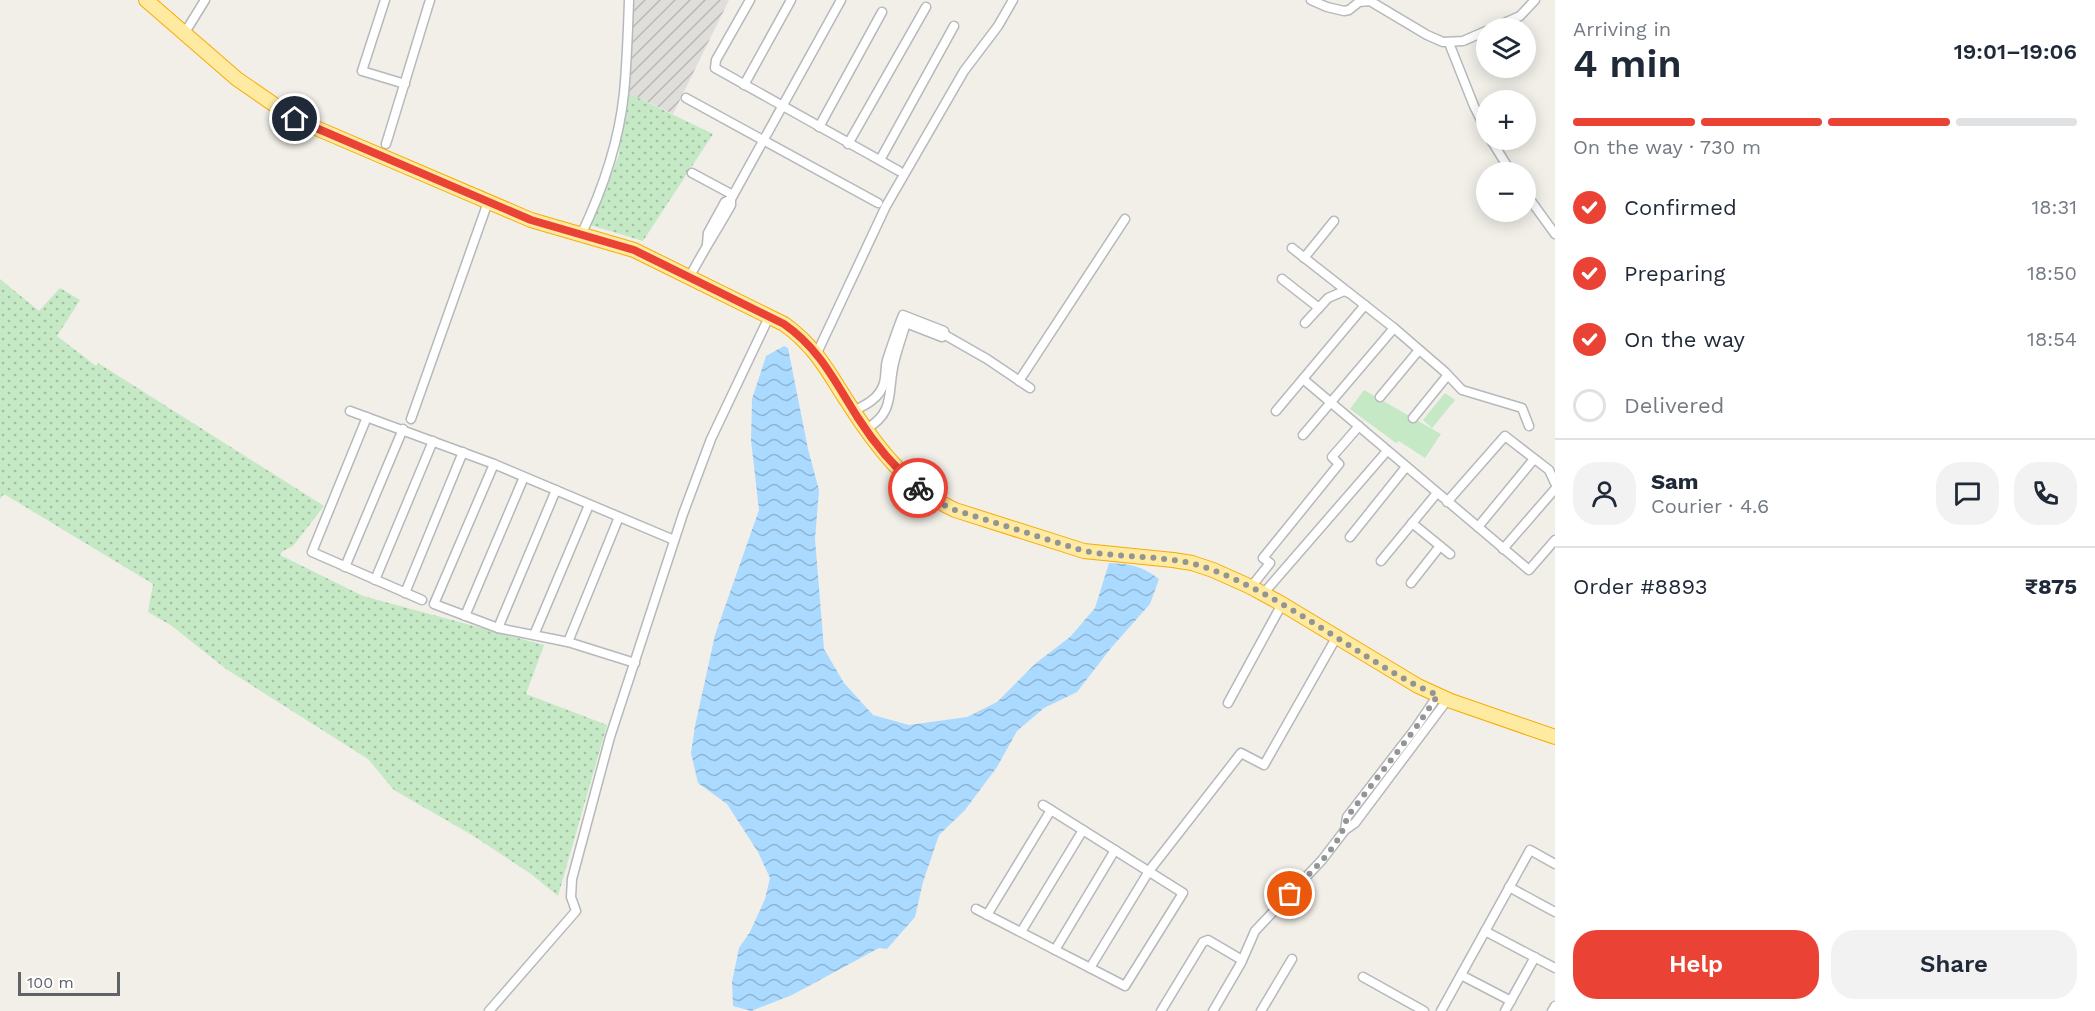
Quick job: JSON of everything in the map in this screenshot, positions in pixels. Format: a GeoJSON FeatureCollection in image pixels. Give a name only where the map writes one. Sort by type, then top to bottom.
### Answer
{"type":"FeatureCollection","features":[{"type":"Feature","properties":{"kind":"highway"},"geometry":{"type":"LineString","coordinates":[[146,0],[237,79],[295,119],[531,220],[634,250],[769,317],[802,336],[817,353],[866,429],[902,474],[921,491],[955,510],[1084,551],[1192,563],[1257,590],[1398,675],[1443,697],[1554,736]]}},
{"type":"Feature","properties":{"kind":"street"},"geometry":{"type":"LineString","coordinates":[[184,34],[205,0]]}},
{"type":"Feature","properties":{"kind":"street"},"geometry":{"type":"LineString","coordinates":[[385,0],[362,71],[405,84]]}},
{"type":"Feature","properties":{"kind":"street"},"geometry":{"type":"LineString","coordinates":[[386,144],[430,0]]}},
{"type":"Feature","properties":{"kind":"street"},"geometry":{"type":"LineString","coordinates":[[581,235],[609,164],[619,123],[624,94],[629,0]]}},
{"type":"Feature","properties":{"kind":"street"},"geometry":{"type":"LineString","coordinates":[[750,0],[714,64],[718,70],[899,171]]}},
{"type":"Feature","properties":{"kind":"street"},"geometry":{"type":"LineString","coordinates":[[744,85],[791,0]]}},
{"type":"Feature","properties":{"kind":"street"},"geometry":{"type":"LineString","coordinates":[[689,278],[731,205],[732,197],[841,0]]}},
{"type":"Feature","properties":{"kind":"street"},"geometry":{"type":"LineString","coordinates":[[817,353],[900,180],[964,71],[998,26],[1013,0]]}},
{"type":"Feature","properties":{"kind":"street"},"geometry":{"type":"LineString","coordinates":[[1311,0],[1344,11],[1359,2],[1370,1],[1427,35],[1449,43],[1463,41],[1476,35]]}},
{"type":"Feature","properties":{"kind":"street"},"geometry":{"type":"LineString","coordinates":[[1513,18],[1525,12],[1535,0]]}},
{"type":"Feature","properties":{"kind":"street"},"geometry":{"type":"LineString","coordinates":[[848,144],[926,7]]}},
{"type":"Feature","properties":{"kind":"street"},"geometry":{"type":"LineString","coordinates":[[819,127],[882,12]]}},
{"type":"Feature","properties":{"kind":"street"},"geometry":{"type":"LineString","coordinates":[[880,160],[954,27]]}},
{"type":"Feature","properties":{"kind":"street"},"geometry":{"type":"LineString","coordinates":[[1449,43],[1476,110]]}},
{"type":"Feature","properties":{"kind":"street"},"geometry":{"type":"LineString","coordinates":[[686,98],[878,202]]}},
{"type":"Feature","properties":{"kind":"street"},"geometry":{"type":"LineString","coordinates":[[692,173],[732,197]]}},
{"type":"Feature","properties":{"kind":"street"},"geometry":{"type":"LineString","coordinates":[[411,418],[488,202]]}},
{"type":"Feature","properties":{"kind":"street"},"geometry":{"type":"LineString","coordinates":[[1536,208],[1555,234]]}},
{"type":"Feature","properties":{"kind":"street"},"geometry":{"type":"LineString","coordinates":[[1019,381],[1125,219]]}},
{"type":"Feature","properties":{"kind":"street"},"geometry":{"type":"LineString","coordinates":[[1304,258],[1334,221]]}},
{"type":"Feature","properties":{"kind":"street"},"geometry":{"type":"LineString","coordinates":[[1292,248],[1394,328],[1445,372],[1462,390],[1522,408],[1529,426]]}},
{"type":"Feature","properties":{"kind":"street"},"geometry":{"type":"LineString","coordinates":[[1282,279],[1319,308]]}},
{"type":"Feature","properties":{"kind":"street"},"geometry":{"type":"LineString","coordinates":[[1305,323],[1328,298],[1344,291],[1353,296]]}},
{"type":"Feature","properties":{"kind":"street"},"geometry":{"type":"LineString","coordinates":[[1276,411],[1365,305]]}},
{"type":"Feature","properties":{"kind":"street"},"geometry":{"type":"LineString","coordinates":[[853,411],[866,405],[881,390],[886,363],[903,315],[944,331],[945,335],[987,359],[1030,388]]}},
{"type":"Feature","properties":{"kind":"street"},"geometry":{"type":"LineString","coordinates":[[489,1011],[576,911],[571,897],[572,879],[610,737],[674,540],[711,439],[769,317]]}},
{"type":"Feature","properties":{"kind":"street"},"geometry":{"type":"LineString","coordinates":[[866,429],[878,423],[885,413],[891,392],[893,364],[906,322],[942,337],[945,335]]}},
{"type":"Feature","properties":{"kind":"street"},"geometry":{"type":"LineString","coordinates":[[1303,435],[1394,328]]}},
{"type":"Feature","properties":{"kind":"street"},"geometry":{"type":"LineString","coordinates":[[1380,397],[1419,350]]}},
{"type":"Feature","properties":{"kind":"street"},"geometry":{"type":"LineString","coordinates":[[1413,418],[1447,376]]}},
{"type":"Feature","properties":{"kind":"street"},"geometry":{"type":"LineString","coordinates":[[1303,379],[1528,570],[1555,540]]}},
{"type":"Feature","properties":{"kind":"street"},"geometry":{"type":"LineString","coordinates":[[350,411],[494,464],[674,540]]}},
{"type":"Feature","properties":{"kind":"street"},"geometry":{"type":"LineString","coordinates":[[366,417],[312,552],[422,600]]}},
{"type":"Feature","properties":{"kind":"street"},"geometry":{"type":"LineString","coordinates":[[1257,590],[1270,563],[1263,558],[1339,464],[1332,457],[1359,426]]}},
{"type":"Feature","properties":{"kind":"street"},"geometry":{"type":"LineString","coordinates":[[345,567],[403,429]]}},
{"type":"Feature","properties":{"kind":"street"},"geometry":{"type":"LineString","coordinates":[[1447,502],[1505,436],[1549,470],[1555,483]]}},
{"type":"Feature","properties":{"kind":"street"},"geometry":{"type":"LineString","coordinates":[[375,580],[433,441]]}},
{"type":"Feature","properties":{"kind":"street"},"geometry":{"type":"LineString","coordinates":[[1257,590],[1387,451]]}},
{"type":"Feature","properties":{"kind":"street"},"geometry":{"type":"LineString","coordinates":[[405,593],[463,452]]}},
{"type":"Feature","properties":{"kind":"street"},"geometry":{"type":"LineString","coordinates":[[1478,527],[1534,459]]}},
{"type":"Feature","properties":{"kind":"street"},"geometry":{"type":"LineString","coordinates":[[494,464],[434,604],[498,628],[568,642],[635,663]]}},
{"type":"Feature","properties":{"kind":"street"},"geometry":{"type":"LineString","coordinates":[[1350,537],[1406,467]]}},
{"type":"Feature","properties":{"kind":"street"},"geometry":{"type":"LineString","coordinates":[[465,616],[524,477]]}},
{"type":"Feature","properties":{"kind":"street"},"geometry":{"type":"LineString","coordinates":[[1503,549],[1555,489]]}},
{"type":"Feature","properties":{"kind":"street"},"geometry":{"type":"LineString","coordinates":[[498,628],[556,490]]}},
{"type":"Feature","properties":{"kind":"street"},"geometry":{"type":"LineString","coordinates":[[1381,561],[1437,493]]}},
{"type":"Feature","properties":{"kind":"street"},"geometry":{"type":"LineString","coordinates":[[534,635],[589,505]]}},
{"type":"Feature","properties":{"kind":"street"},"geometry":{"type":"LineString","coordinates":[[568,642],[619,518]]}},
{"type":"Feature","properties":{"kind":"street"},"geometry":{"type":"LineString","coordinates":[[1412,523],[1450,554]]}},
{"type":"Feature","properties":{"kind":"street"},"geometry":{"type":"LineString","coordinates":[[1411,583],[1440,546]]}},
{"type":"Feature","properties":{"kind":"street"},"geometry":{"type":"LineString","coordinates":[[1228,704],[1282,604]]}},
{"type":"Feature","properties":{"kind":"street"},"geometry":{"type":"LineString","coordinates":[[1090,968],[1149,872],[1241,753],[1264,765],[1336,638]]}},
{"type":"Feature","properties":{"kind":"street"},"geometry":{"type":"LineString","coordinates":[[1213,1011],[1242,960],[1255,931],[1322,860],[1345,830],[1347,817],[1415,729],[1443,697]]}},
{"type":"Feature","properties":{"kind":"street"},"geometry":{"type":"LineString","coordinates":[[976,909],[987,915],[1125,986],[1183,893],[1047,808],[987,915]]}},
{"type":"Feature","properties":{"kind":"street"},"geometry":{"type":"LineString","coordinates":[[1021,932],[1083,830]]}},
{"type":"Feature","properties":{"kind":"street"},"geometry":{"type":"LineString","coordinates":[[1055,950],[1115,850]]}},
{"type":"Feature","properties":{"kind":"street"},"geometry":{"type":"LineString","coordinates":[[1441,1011],[1530,850],[1555,864]]}},
{"type":"Feature","properties":{"kind":"street"},"geometry":{"type":"LineString","coordinates":[[1509,887],[1555,912]]}},
{"type":"Feature","properties":{"kind":"street"},"geometry":{"type":"LineString","coordinates":[[1485,931],[1555,968]]}},
{"type":"Feature","properties":{"kind":"street"},"geometry":{"type":"LineString","coordinates":[[1161,1011],[1203,942],[1208,940],[1242,960]]}},
{"type":"Feature","properties":{"kind":"street"},"geometry":{"type":"LineString","coordinates":[[1505,1011],[1535,957]]}},
{"type":"Feature","properties":{"kind":"street"},"geometry":{"type":"LineString","coordinates":[[1261,1011],[1292,958]]}},
{"type":"Feature","properties":{"kind":"street"},"geometry":{"type":"LineString","coordinates":[[1461,975],[1510,1001]]}},
{"type":"Feature","properties":{"kind":"street"},"geometry":{"type":"LineString","coordinates":[[1364,977],[1424,1011]]}},
{"type":"Feature","properties":{"kind":"street"},"geometry":{"type":"LineString","coordinates":[[1552,1011],[1555,1006]]}},
{"type":"Feature","properties":{"kind":"shaded area"},"geometry":{"type":"Polygon","coordinates":[[[632,0],[729,0],[673,114],[626,92],[632,0]]]}},
{"type":"Feature","properties":{"kind":"green space"},"geometry":{"type":"Polygon","coordinates":[[[626,92],[713,134],[643,241],[590,225],[619,155],[626,92]]]}},
{"type":"Feature","properties":{"kind":"green space"},"geometry":{"type":"Polygon","coordinates":[[[0,279],[39,311],[60,288],[80,300],[57,336],[96,366],[98,363],[324,506],[293,546],[280,555],[363,596],[544,645],[526,694],[607,725],[558,896],[531,874],[472,835],[394,790],[368,759],[226,669],[172,626],[148,612],[153,584],[4,494],[0,499],[0,279]]]}},
{"type":"Feature","properties":{"kind":"green space"},"geometry":{"type":"Polygon","coordinates":[[[1364,390],[1441,434],[1425,458],[1399,441],[1396,443],[1350,409],[1364,390]]]}},
{"type":"Feature","properties":{"kind":"green space"},"geometry":{"type":"Polygon","coordinates":[[[1445,393],[1455,400],[1432,428],[1423,420],[1445,393]]]}},
{"type":"Feature","properties":{"kind":"water"},"geometry":{"type":"Polygon","coordinates":[[[784,346],[788,348],[808,449],[819,490],[815,539],[824,649],[844,683],[873,715],[909,725],[967,717],[997,702],[1036,663],[1070,637],[1095,608],[1109,563],[1136,566],[1159,579],[1150,604],[1111,648],[1077,692],[1044,708],[1017,731],[997,767],[965,810],[939,835],[923,882],[915,917],[887,949],[879,948],[792,995],[751,1011],[733,1006],[732,982],[739,948],[750,932],[765,899],[770,878],[758,852],[727,804],[698,783],[691,753],[715,635],[759,510],[751,440],[752,399],[766,356],[784,346]]]}},
{"type":"Feature","properties":{"kind":"way so far"},"geometry":{"type":"LineString","coordinates":[[918,488],[937,502],[955,510],[1084,551],[1173,560],[1213,570],[1282,604],[1398,675],[1438,695],[1415,729],[1347,817],[1345,830],[1322,860],[1290,894]]}},
{"type":"Feature","properties":{"kind":"route"},"geometry":{"type":"LineString","coordinates":[[295,119],[531,220],[634,250],[784,324],[802,336],[817,353],[859,420],[902,474],[918,488]]}}]}
